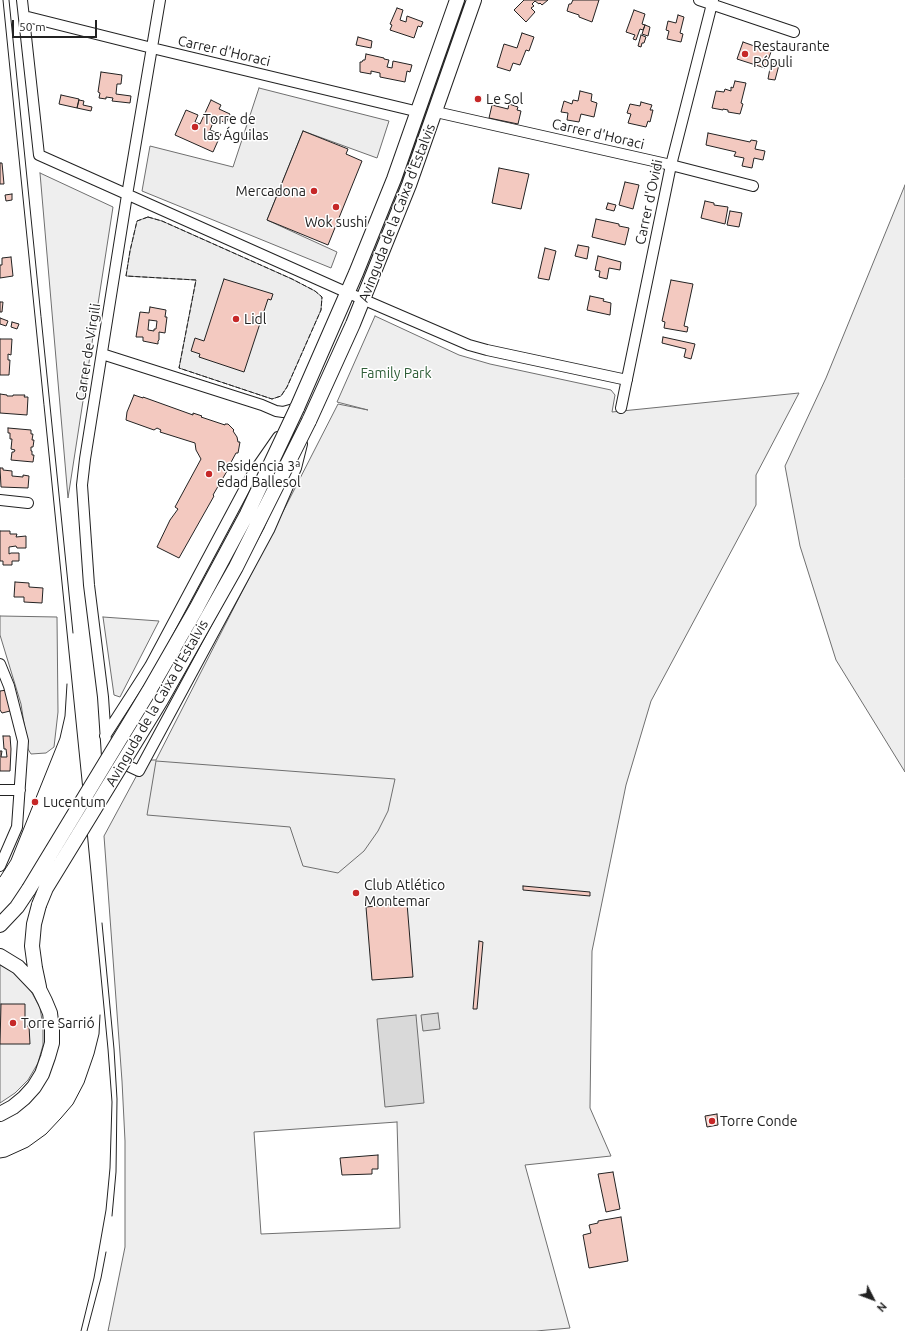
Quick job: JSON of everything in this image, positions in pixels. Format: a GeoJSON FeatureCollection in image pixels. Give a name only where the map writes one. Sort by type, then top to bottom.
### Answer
{"type":"FeatureCollection","features":[{"type":"Feature","properties":{"kind":"main road","name":"Avinguda de la Caixa d'Estalvis"},"geometry":{"type":"LineString","coordinates":[[0,925],[17,907],[30,889],[149,691],[196,609],[247,514],[297,408],[348,292],[394,179],[419,112],[457,0]]}},
{"type":"Feature","properties":{"kind":"main road","name":"Avinguda de la Caixa d'Estalvis"},"geometry":{"type":"LineString","coordinates":[[40,990],[34,968],[32,946],[34,924],[39,905],[46,888],[161,700],[236,567],[309,421],[364,299],[409,185],[436,112],[474,0]]}},
{"type":"Feature","properties":{"kind":"main road"},"geometry":{"type":"LineString","coordinates":[[0,956],[18,967],[40,990],[50,1013],[52,1029],[52,1043],[48,1057],[42,1074],[34,1088],[13,1107],[0,1114]]}},
{"type":"Feature","properties":{"kind":"street"},"geometry":{"type":"LineString","coordinates":[[22,0],[39,155],[469,345],[627,380]]}},
{"type":"Feature","properties":{"kind":"street","name":"Carrer de Virgili"},"geometry":{"type":"LineString","coordinates":[[139,772],[106,756],[104,711],[89,585],[82,485],[127,195],[160,0]]}},
{"type":"Feature","properties":{"kind":"street"},"geometry":{"type":"LineString","coordinates":[[699,0],[712,2],[794,32]]}},
{"type":"Feature","properties":{"kind":"street","name":"Carrer d'Ovidi"},"geometry":{"type":"LineString","coordinates":[[621,408],[671,164],[712,2]]}},
{"type":"Feature","properties":{"kind":"street","name":"Carrer d'Horaci"},"geometry":{"type":"LineString","coordinates":[[24,16],[419,112]]}},
{"type":"Feature","properties":{"kind":"street","name":"Carrer d'Horaci"},"geometry":{"type":"LineString","coordinates":[[436,112],[671,164],[753,186]]}},
{"type":"Feature","properties":{"kind":"street"},"geometry":{"type":"LineString","coordinates":[[102,354],[262,405],[276,411],[283,412],[297,408]]}},
{"type":"Feature","properties":{"kind":"street","name":"Avinguda de la Caixa d'Estalvis"},"geometry":{"type":"LineString","coordinates":[[105,736],[150,666],[253,473],[297,408]]}},
{"type":"Feature","properties":{"kind":"street","name":"Avinguda de la Caixa d'Estalvis"},"geometry":{"type":"LineString","coordinates":[[139,772],[269,530],[296,468],[309,421]]}},
{"type":"Feature","properties":{"kind":"street"},"geometry":{"type":"LineString","coordinates":[[0,500],[28,503]]}},
{"type":"Feature","properties":{"kind":"street"},"geometry":{"type":"LineString","coordinates":[[0,664],[9,686],[23,741],[17,827],[0,866]]}},
{"type":"Feature","properties":{"kind":"street"},"geometry":{"type":"LineString","coordinates":[[104,711],[119,715]]}},
{"type":"Feature","properties":{"kind":"street"},"geometry":{"type":"LineString","coordinates":[[0,790],[20,790]]}},
{"type":"Feature","properties":{"kind":"green space"},"geometry":{"type":"Polygon","coordinates":[[[40,173],[113,207],[68,498],[40,173]]]}},
{"type":"Feature","properties":{"kind":"green space"},"geometry":{"type":"Polygon","coordinates":[[[905,185],[905,772],[836,660],[800,546],[785,466],[826,378],[905,185]]]}},
{"type":"Feature","properties":{"kind":"green space","name":"Family Park"},"geometry":{"type":"Polygon","coordinates":[[[375,316],[459,355],[490,364],[611,390],[615,395],[612,412],[799,393],[756,475],[756,505],[651,701],[626,785],[592,951],[590,1108],[611,1156],[525,1165],[570,1328],[536,1331],[108,1331],[125,1247],[125,1141],[104,836],[145,760],[156,760],[338,404],[368,410],[337,402],[375,316]],[[397,1122],[254,1132],[261,1234],[400,1228],[397,1122]]]}},
{"type":"Feature","properties":{"kind":"green space"},"geometry":{"type":"Polygon","coordinates":[[[103,617],[159,621],[120,697],[114,695],[103,617]]]}},
{"type":"Feature","properties":{"kind":"green space"},"geometry":{"type":"Polygon","coordinates":[[[0,964],[19,976],[31,991],[40,1008],[43,1026],[43,1045],[38,1063],[28,1080],[15,1093],[0,1103],[0,964]]]}},
{"type":"Feature","properties":{"kind":"shaded area"},"geometry":{"type":"Polygon","coordinates":[[[259,88],[389,121],[377,158],[303,131],[267,220],[337,252],[331,268],[142,191],[150,146],[233,167],[259,88]]]}},
{"type":"Feature","properties":{"kind":"shaded area"},"geometry":{"type":"Polygon","coordinates":[[[148,217],[162,221],[292,279],[315,291],[322,297],[321,310],[287,387],[281,396],[272,399],[179,368],[196,280],[126,276],[137,221],[148,217]]]}},
{"type":"Feature","properties":{"kind":"shaded area"},"geometry":{"type":"Polygon","coordinates":[[[0,616],[57,617],[58,712],[54,747],[46,753],[31,754],[28,749],[21,704],[0,635],[0,616]]]}},
{"type":"Feature","properties":{"kind":"shaded area"},"geometry":{"type":"Polygon","coordinates":[[[156,761],[395,779],[388,811],[378,831],[364,851],[338,873],[303,866],[290,827],[147,815],[156,761]]]}},
{"type":"Feature","properties":{"kind":"shaded area"},"geometry":{"type":"Polygon","coordinates":[[[438,1013],[440,1029],[423,1031],[421,1015],[438,1013]]]}},
{"type":"Feature","properties":{"kind":"shaded area"},"geometry":{"type":"Polygon","coordinates":[[[416,1015],[424,1103],[385,1107],[377,1019],[416,1015]]]}},
{"type":"Feature","properties":{"kind":"building"},"geometry":{"type":"Polygon","coordinates":[[[524,0],[548,0],[542,5],[535,1],[532,4],[534,6],[531,8],[535,12],[526,22],[514,10],[524,0]]]}},
{"type":"Feature","properties":{"kind":"building"},"geometry":{"type":"Polygon","coordinates":[[[573,0],[599,0],[592,22],[567,11],[569,4],[571,4],[573,0]]]}},
{"type":"Feature","properties":{"kind":"building"},"geometry":{"type":"Polygon","coordinates":[[[397,8],[403,10],[400,20],[406,22],[407,16],[423,22],[421,27],[418,26],[414,38],[390,30],[392,25],[390,24],[397,8]]]}},
{"type":"Feature","properties":{"kind":"building"},"geometry":{"type":"Polygon","coordinates":[[[634,10],[645,14],[642,24],[645,25],[643,30],[640,29],[636,40],[633,39],[635,35],[626,32],[634,10]]]}},
{"type":"Feature","properties":{"kind":"building"},"geometry":{"type":"Polygon","coordinates":[[[678,15],[684,17],[680,33],[683,34],[681,42],[667,39],[669,31],[666,30],[668,21],[676,23],[678,15]]]}},
{"type":"Feature","properties":{"kind":"building"},"geometry":{"type":"Polygon","coordinates":[[[645,25],[650,27],[648,36],[642,34],[645,25]]]}},
{"type":"Feature","properties":{"kind":"building"},"geometry":{"type":"Polygon","coordinates":[[[522,33],[534,37],[529,51],[526,50],[520,65],[513,63],[510,71],[497,67],[504,44],[517,48],[522,33]]]}},
{"type":"Feature","properties":{"kind":"building"},"geometry":{"type":"Polygon","coordinates":[[[641,35],[646,37],[641,47],[638,46],[641,35]]]}},
{"type":"Feature","properties":{"kind":"building"},"geometry":{"type":"Polygon","coordinates":[[[358,37],[372,41],[371,48],[356,45],[358,37]]]}},
{"type":"Feature","properties":{"kind":"building"},"geometry":{"type":"Polygon","coordinates":[[[743,42],[771,52],[765,68],[737,59],[743,42]]]}},
{"type":"Feature","properties":{"kind":"building"},"geometry":{"type":"Polygon","coordinates":[[[366,54],[389,60],[387,67],[392,68],[393,61],[412,65],[410,72],[407,71],[405,82],[380,77],[380,73],[371,71],[371,74],[360,72],[360,62],[365,60],[366,54]]]}},
{"type":"Feature","properties":{"kind":"building"},"geometry":{"type":"Polygon","coordinates":[[[771,63],[779,65],[775,80],[768,79],[771,63]]]}},
{"type":"Feature","properties":{"kind":"building"},"geometry":{"type":"Polygon","coordinates":[[[101,72],[122,75],[121,84],[117,84],[116,94],[131,96],[130,103],[112,101],[113,98],[99,98],[100,93],[98,92],[101,72]]]}},
{"type":"Feature","properties":{"kind":"building"},"geometry":{"type":"Polygon","coordinates":[[[735,81],[746,83],[740,114],[728,112],[728,110],[712,108],[716,91],[724,92],[725,89],[731,91],[731,87],[733,88],[735,81]]]}},
{"type":"Feature","properties":{"kind":"building"},"geometry":{"type":"Polygon","coordinates":[[[580,91],[592,94],[591,101],[597,103],[594,117],[581,114],[579,122],[567,120],[568,113],[561,112],[564,101],[572,104],[573,100],[578,101],[580,91]]]}},
{"type":"Feature","properties":{"kind":"building"},"geometry":{"type":"Polygon","coordinates":[[[61,95],[79,99],[77,108],[59,104],[61,95]]]}},
{"type":"Feature","properties":{"kind":"building"},"geometry":{"type":"Polygon","coordinates":[[[79,100],[84,101],[83,105],[92,107],[91,111],[77,108],[79,100]]]}},
{"type":"Feature","properties":{"kind":"building","name":"Torre de las Águilas"},"geometry":{"type":"Polygon","coordinates":[[[211,100],[221,105],[219,109],[230,114],[226,123],[215,118],[210,130],[221,134],[213,152],[175,135],[186,110],[198,115],[195,122],[200,124],[211,100]]]}},
{"type":"Feature","properties":{"kind":"building"},"geometry":{"type":"Polygon","coordinates":[[[641,102],[652,105],[650,110],[653,110],[650,122],[648,121],[646,127],[628,123],[631,114],[627,113],[630,104],[640,106],[641,102]]]}},
{"type":"Feature","properties":{"kind":"building"},"geometry":{"type":"Polygon","coordinates":[[[509,104],[518,107],[517,110],[521,111],[518,124],[489,118],[492,105],[508,109],[509,104]]]}},
{"type":"Feature","properties":{"kind":"building","name":"Mercadona"},"geometry":{"type":"Polygon","coordinates":[[[303,131],[348,149],[346,154],[362,161],[328,245],[267,220],[303,131]]]}},
{"type":"Feature","properties":{"kind":"building"},"geometry":{"type":"Polygon","coordinates":[[[708,133],[750,142],[751,140],[757,141],[755,149],[765,151],[763,160],[754,158],[752,168],[742,166],[744,158],[734,156],[736,152],[706,145],[708,133]]]}},
{"type":"Feature","properties":{"kind":"building"},"geometry":{"type":"Polygon","coordinates":[[[0,163],[2,163],[4,184],[0,184],[0,163]]]}},
{"type":"Feature","properties":{"kind":"building"},"geometry":{"type":"Polygon","coordinates":[[[499,168],[529,174],[521,209],[492,203],[499,168]]]}},
{"type":"Feature","properties":{"kind":"building"},"geometry":{"type":"Polygon","coordinates":[[[625,182],[639,185],[633,209],[619,205],[625,182]]]}},
{"type":"Feature","properties":{"kind":"building"},"geometry":{"type":"Polygon","coordinates":[[[12,194],[12,200],[6,201],[5,195],[12,194]]]}},
{"type":"Feature","properties":{"kind":"building"},"geometry":{"type":"Polygon","coordinates":[[[705,201],[714,203],[714,205],[728,207],[725,224],[701,218],[705,201]]]}},
{"type":"Feature","properties":{"kind":"building"},"geometry":{"type":"Polygon","coordinates":[[[608,203],[616,205],[614,211],[606,209],[608,203]]]}},
{"type":"Feature","properties":{"kind":"building"},"geometry":{"type":"Polygon","coordinates":[[[730,211],[742,213],[739,227],[727,225],[730,211]]]}},
{"type":"Feature","properties":{"kind":"building"},"geometry":{"type":"Polygon","coordinates":[[[596,219],[619,224],[619,226],[629,228],[625,245],[592,237],[596,219]]]}},
{"type":"Feature","properties":{"kind":"building"},"geometry":{"type":"Polygon","coordinates":[[[578,245],[589,247],[587,259],[575,256],[578,245]]]}},
{"type":"Feature","properties":{"kind":"building"},"geometry":{"type":"Polygon","coordinates":[[[545,248],[556,251],[549,280],[538,278],[545,248]]]}},
{"type":"Feature","properties":{"kind":"building"},"geometry":{"type":"Polygon","coordinates":[[[598,256],[621,262],[620,270],[609,268],[607,279],[599,277],[600,271],[595,270],[598,256]]]}},
{"type":"Feature","properties":{"kind":"building"},"geometry":{"type":"Polygon","coordinates":[[[11,257],[13,276],[0,278],[0,265],[2,265],[2,258],[11,257]]]}},
{"type":"Feature","properties":{"kind":"building","name":"Lidl"},"geometry":{"type":"Polygon","coordinates":[[[224,279],[273,294],[271,300],[268,299],[244,372],[199,357],[200,354],[191,351],[195,338],[204,341],[224,279]]]}},
{"type":"Feature","properties":{"kind":"building"},"geometry":{"type":"Polygon","coordinates":[[[671,280],[693,284],[684,326],[688,327],[687,332],[664,328],[665,322],[662,321],[671,280]]]}},
{"type":"Feature","properties":{"kind":"building"},"geometry":{"type":"Polygon","coordinates":[[[590,296],[604,299],[603,301],[611,303],[610,315],[587,310],[590,296]]]}},
{"type":"Feature","properties":{"kind":"building"},"geometry":{"type":"Polygon","coordinates":[[[0,302],[3,302],[2,312],[0,312],[0,302]]]}},
{"type":"Feature","properties":{"kind":"building"},"geometry":{"type":"Polygon","coordinates":[[[150,307],[166,310],[165,317],[167,317],[165,333],[159,332],[158,344],[143,341],[143,337],[136,337],[140,312],[149,313],[150,307]],[[149,320],[148,330],[154,331],[154,329],[156,329],[157,321],[149,320]]]}},
{"type":"Feature","properties":{"kind":"building"},"geometry":{"type":"Polygon","coordinates":[[[0,318],[8,321],[6,326],[0,324],[0,318]]]}},
{"type":"Feature","properties":{"kind":"building"},"geometry":{"type":"Polygon","coordinates":[[[12,322],[19,324],[17,329],[11,327],[12,322]]]}},
{"type":"Feature","properties":{"kind":"building"},"geometry":{"type":"Polygon","coordinates":[[[663,337],[695,344],[691,359],[684,357],[686,349],[662,343],[663,337]]]}},
{"type":"Feature","properties":{"kind":"building"},"geometry":{"type":"Polygon","coordinates":[[[0,339],[12,339],[11,355],[8,354],[8,360],[10,360],[9,375],[0,375],[0,339]]]}},
{"type":"Feature","properties":{"kind":"building"},"geometry":{"type":"Polygon","coordinates":[[[0,394],[7,396],[25,395],[24,397],[28,397],[27,415],[0,413],[0,394]]]}},
{"type":"Feature","properties":{"kind":"building","name":"Residencia 3ª edad Ballesol"},"geometry":{"type":"Polygon","coordinates":[[[134,395],[193,415],[193,413],[225,425],[228,424],[234,430],[233,431],[238,442],[240,442],[238,453],[236,453],[179,558],[157,547],[170,520],[178,509],[175,507],[201,459],[196,450],[195,443],[160,432],[161,430],[157,428],[154,430],[126,420],[127,412],[134,395]]]}},
{"type":"Feature","properties":{"kind":"building"},"geometry":{"type":"Polygon","coordinates":[[[8,428],[31,430],[31,434],[33,434],[32,440],[34,440],[33,447],[31,447],[32,455],[34,455],[33,462],[11,460],[12,452],[15,450],[11,449],[12,439],[10,439],[8,428]]]}},
{"type":"Feature","properties":{"kind":"building"},"geometry":{"type":"Polygon","coordinates":[[[0,468],[3,468],[3,470],[12,471],[12,476],[29,476],[28,488],[1,487],[0,468]]]}},
{"type":"Feature","properties":{"kind":"building"},"geometry":{"type":"Polygon","coordinates":[[[0,531],[10,531],[10,534],[17,534],[16,537],[26,536],[26,548],[17,548],[16,546],[9,547],[9,554],[19,553],[19,561],[12,561],[12,565],[3,565],[3,561],[0,561],[0,531]]]}},
{"type":"Feature","properties":{"kind":"building"},"geometry":{"type":"Polygon","coordinates":[[[15,582],[29,583],[29,587],[43,588],[42,603],[24,602],[24,597],[14,597],[15,582]]]}},
{"type":"Feature","properties":{"kind":"building"},"geometry":{"type":"Polygon","coordinates":[[[7,690],[11,705],[10,711],[2,713],[0,710],[0,691],[7,690]]]}},
{"type":"Feature","properties":{"kind":"building"},"geometry":{"type":"Polygon","coordinates":[[[3,736],[10,736],[10,771],[0,771],[0,751],[2,751],[1,757],[7,757],[6,749],[4,749],[3,736]]]}},
{"type":"Feature","properties":{"kind":"building"},"geometry":{"type":"Polygon","coordinates":[[[523,886],[590,892],[590,896],[523,890],[523,886]]]}},
{"type":"Feature","properties":{"kind":"building"},"geometry":{"type":"Polygon","coordinates":[[[407,903],[413,977],[372,980],[366,907],[407,903]]]}},
{"type":"Feature","properties":{"kind":"building"},"geometry":{"type":"Polygon","coordinates":[[[479,941],[483,942],[477,1009],[473,1009],[479,941]]]}},
{"type":"Feature","properties":{"kind":"building","name":"Torre Sarrió"},"geometry":{"type":"Polygon","coordinates":[[[1,1004],[25,1004],[25,1026],[29,1026],[30,1044],[0,1044],[1,1004]]]}},
{"type":"Feature","properties":{"kind":"building","name":"Torre Conde"},"geometry":{"type":"Polygon","coordinates":[[[717,1114],[718,1125],[707,1127],[705,1116],[717,1114]]]}},
{"type":"Feature","properties":{"kind":"building"},"geometry":{"type":"Polygon","coordinates":[[[378,1155],[378,1169],[372,1169],[372,1174],[342,1175],[340,1158],[378,1155]]]}},
{"type":"Feature","properties":{"kind":"building"},"geometry":{"type":"Polygon","coordinates":[[[613,1172],[620,1209],[606,1212],[598,1174],[613,1172]]]}},
{"type":"Feature","properties":{"kind":"building"},"geometry":{"type":"Polygon","coordinates":[[[621,1217],[628,1261],[589,1268],[583,1235],[591,1233],[589,1225],[598,1223],[598,1221],[621,1217]]]}},
{"type":"Feature","properties":{"kind":"tram line"},"geometry":{"type":"LineString","coordinates":[[3,0],[85,810],[112,1102],[110,1168],[106,1210],[94,1278],[81,1331]]}},
{"type":"Feature","properties":{"kind":"tram line"},"geometry":{"type":"LineString","coordinates":[[9,0],[73,633]]}},
{"type":"Feature","properties":{"kind":"tram line"},"geometry":{"type":"LineString","coordinates":[[0,877],[11,860],[60,738],[65,716],[67,684]]}},
{"type":"Feature","properties":{"kind":"tram line"},"geometry":{"type":"LineString","coordinates":[[102,923],[114,1049],[117,1099],[116,1172],[112,1216]]}},
{"type":"Feature","properties":{"kind":"tram line"},"geometry":{"type":"LineString","coordinates":[[0,1158],[6,1157],[28,1147],[46,1134],[73,1104],[84,1083],[94,1054],[99,1034],[100,1015]]}},
{"type":"Feature","properties":{"kind":"tram line"},"geometry":{"type":"LineString","coordinates":[[87,1331],[101,1278],[106,1252]]}},
{"type":"Feature","properties":{"kind":"fence"},"geometry":{"type":"LineString","coordinates":[[148,217],[162,221],[292,279],[315,291],[322,297],[321,310],[287,387],[281,396],[272,399],[179,368],[196,280],[126,276],[137,221],[148,217]]}},
{"type":"Feature","properties":{"kind":"place","name":"Restaurante Pópuli"},"geometry":{"type":"Point","coordinates":[745,54]}},
{"type":"Feature","properties":{"kind":"place","name":"Le Sol"},"geometry":{"type":"Point","coordinates":[478,99]}},
{"type":"Feature","properties":{"kind":"place","name":"Torre de las Águilas"},"geometry":{"type":"Point","coordinates":[195,127]}},
{"type":"Feature","properties":{"kind":"place","name":"Mercadona"},"geometry":{"type":"Point","coordinates":[314,191]}},
{"type":"Feature","properties":{"kind":"place","name":"Wok sushi"},"geometry":{"type":"Point","coordinates":[336,207]}},
{"type":"Feature","properties":{"kind":"place","name":"Lidl"},"geometry":{"type":"Point","coordinates":[236,319]}},
{"type":"Feature","properties":{"kind":"place","name":"Residencia 3ª edad Ballesol"},"geometry":{"type":"Point","coordinates":[209,474]}},
{"type":"Feature","properties":{"kind":"place","name":"Lucentum"},"geometry":{"type":"Point","coordinates":[35,802]}},
{"type":"Feature","properties":{"kind":"place","name":"Club Atlético Montemar"},"geometry":{"type":"Point","coordinates":[356,893]}},
{"type":"Feature","properties":{"kind":"place","name":"Torre Sarrió"},"geometry":{"type":"Point","coordinates":[13,1023]}},
{"type":"Feature","properties":{"kind":"place","name":"Torre Conde"},"geometry":{"type":"Point","coordinates":[712,1121]}}]}
